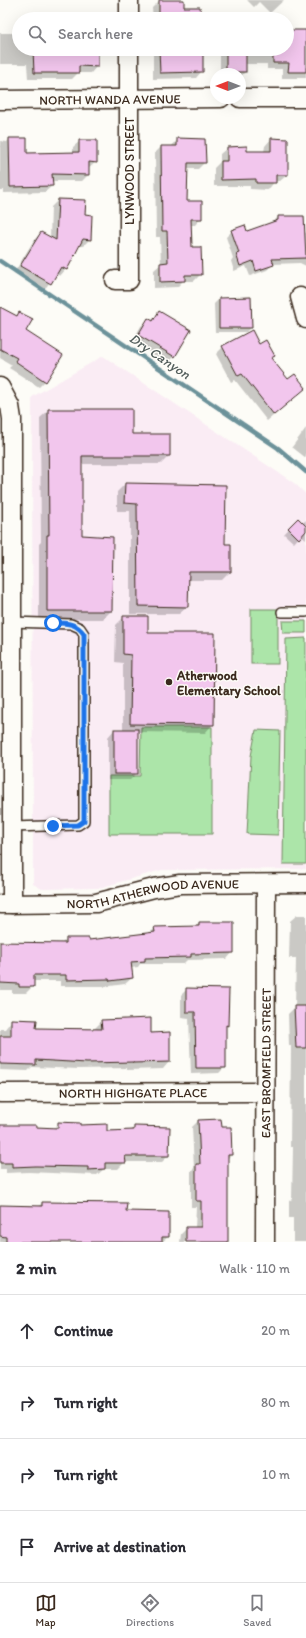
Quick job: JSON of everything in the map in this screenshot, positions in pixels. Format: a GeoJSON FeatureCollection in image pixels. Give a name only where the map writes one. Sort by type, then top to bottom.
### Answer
{"type":"FeatureCollection","features":[{"type":"Feature","properties":{"kind":"street"},"geometry":{"type":"LineString","coordinates":[[129,0],[129,12]]}},
{"type":"Feature","properties":{"kind":"street","name":"LYNWOOD STREET"},"geometry":{"type":"LineString","coordinates":[[115,280],[129,280],[129,56]]}},
{"type":"Feature","properties":{"kind":"street","name":"NORTH WANDA AVENUE"},"geometry":{"type":"LineString","coordinates":[[0,100],[210,98]]}},
{"type":"Feature","properties":{"kind":"street"},"geometry":{"type":"LineString","coordinates":[[246,98],[306,98]]}},
{"type":"Feature","properties":{"kind":"street"},"geometry":{"type":"LineString","coordinates":[[300,297],[306,319]]}},
{"type":"Feature","properties":{"kind":"street"},"geometry":{"type":"LineString","coordinates":[[2,390],[10,406],[12,418],[6,537],[12,622],[6,722],[12,827],[6,904]]}},
{"type":"Feature","properties":{"kind":"street","name":"NORTH ATHERWOOD AVENUE"},"geometry":{"type":"LineString","coordinates":[[6,904],[96,903],[154,888],[180,884],[306,884]]}},
{"type":"Feature","properties":{"kind":"street","name":"EAST BROMFIELD STREET"},"geometry":{"type":"LineString","coordinates":[[265,1242],[266,884]]}},
{"type":"Feature","properties":{"kind":"street","name":"NORTH HIGHGATE PLACE"},"geometry":{"type":"LineString","coordinates":[[0,1093],[265,1092]]}},
{"type":"Feature","properties":{"kind":"lane"},"geometry":{"type":"LineString","coordinates":[[282,612],[306,612]]}},
{"type":"Feature","properties":{"kind":"lane"},"geometry":{"type":"LineString","coordinates":[[12,622],[71,624],[80,628],[84,634],[84,821],[78,825],[12,827]]}},
{"type":"Feature","properties":{"kind":"shaded area","name":"Atherwood Elementary School"},"geometry":{"type":"Polygon","coordinates":[[[103,356],[294,483],[306,494],[306,869],[162,870],[99,888],[42,889],[33,884],[32,397],[103,356]]]}},
{"type":"Feature","properties":{"kind":"green space"},"geometry":{"type":"Polygon","coordinates":[[[251,609],[278,609],[278,664],[251,664],[251,609]]]}},
{"type":"Feature","properties":{"kind":"green space"},"geometry":{"type":"Polygon","coordinates":[[[282,621],[306,621],[306,633],[283,633],[282,621]]]}},
{"type":"Feature","properties":{"kind":"green space"},"geometry":{"type":"Polygon","coordinates":[[[306,638],[306,864],[283,864],[286,639],[306,638]]]}},
{"type":"Feature","properties":{"kind":"green space"},"geometry":{"type":"Polygon","coordinates":[[[141,727],[212,727],[212,834],[109,834],[109,776],[140,776],[141,727]]]}},
{"type":"Feature","properties":{"kind":"green space"},"geometry":{"type":"Polygon","coordinates":[[[256,730],[280,731],[278,835],[247,834],[251,756],[256,730]]]}},
{"type":"Feature","properties":{"kind":"building"},"geometry":{"type":"Polygon","coordinates":[[[159,0],[184,0],[184,7],[200,7],[200,12],[159,12],[159,0]]]}},
{"type":"Feature","properties":{"kind":"building"},"geometry":{"type":"Polygon","coordinates":[[[294,30],[306,30],[306,72],[288,72],[289,63],[273,63],[273,56],[294,56],[294,30]]]}},
{"type":"Feature","properties":{"kind":"building"},"geometry":{"type":"Polygon","coordinates":[[[33,56],[98,56],[98,67],[79,66],[79,73],[34,73],[33,56]]]}},
{"type":"Feature","properties":{"kind":"building"},"geometry":{"type":"Polygon","coordinates":[[[159,56],[203,56],[203,72],[160,73],[159,56]]]}},
{"type":"Feature","properties":{"kind":"building"},"geometry":{"type":"Polygon","coordinates":[[[226,56],[246,56],[246,68],[226,68],[226,56]]]}},
{"type":"Feature","properties":{"kind":"building"},"geometry":{"type":"Polygon","coordinates":[[[9,138],[27,138],[27,153],[79,152],[79,140],[97,140],[97,163],[89,162],[89,175],[52,174],[53,186],[10,187],[9,138]]]}},
{"type":"Feature","properties":{"kind":"building"},"geometry":{"type":"Polygon","coordinates":[[[177,138],[205,139],[206,163],[188,163],[187,201],[202,201],[202,219],[191,219],[192,247],[201,247],[202,275],[185,275],[185,281],[160,282],[160,263],[168,262],[167,231],[162,231],[161,146],[177,146],[177,138]]]}},
{"type":"Feature","properties":{"kind":"building"},"geometry":{"type":"Polygon","coordinates":[[[271,138],[288,139],[288,175],[276,175],[276,183],[256,183],[256,179],[221,180],[221,161],[227,161],[227,147],[247,146],[247,151],[271,151],[271,138]]]}},
{"type":"Feature","properties":{"kind":"building"},"geometry":{"type":"Polygon","coordinates":[[[58,199],[86,200],[85,214],[92,215],[91,240],[83,239],[67,270],[61,267],[51,284],[20,266],[41,232],[56,240],[58,199]]]}},
{"type":"Feature","properties":{"kind":"building"},"geometry":{"type":"Polygon","coordinates":[[[278,216],[304,216],[306,258],[272,259],[274,265],[256,271],[253,261],[240,266],[236,254],[239,253],[231,230],[245,225],[247,231],[278,220],[278,216]]]}},
{"type":"Feature","properties":{"kind":"building"},"geometry":{"type":"Polygon","coordinates":[[[251,297],[252,328],[219,328],[219,298],[251,297]]]}},
{"type":"Feature","properties":{"kind":"building"},"geometry":{"type":"Polygon","coordinates":[[[0,307],[17,316],[19,312],[33,319],[26,331],[63,355],[46,382],[15,361],[17,358],[0,349],[0,307]]]}},
{"type":"Feature","properties":{"kind":"building"},"geometry":{"type":"Polygon","coordinates":[[[159,311],[191,330],[175,357],[138,335],[148,318],[153,321],[159,311]]]}},
{"type":"Feature","properties":{"kind":"building"},"geometry":{"type":"Polygon","coordinates":[[[252,330],[259,344],[266,340],[275,356],[271,358],[288,379],[295,374],[306,388],[274,415],[242,374],[238,376],[222,346],[252,330]]]}},
{"type":"Feature","properties":{"kind":"building"},"geometry":{"type":"Polygon","coordinates":[[[48,409],[132,409],[132,434],[170,434],[170,456],[82,456],[82,535],[113,537],[112,611],[47,611],[47,535],[49,535],[48,409]]]}},
{"type":"Feature","properties":{"kind":"building"},"geometry":{"type":"Polygon","coordinates":[[[125,483],[226,485],[225,544],[231,544],[231,572],[189,572],[188,607],[138,606],[137,504],[124,503],[125,483]]]}},
{"type":"Feature","properties":{"kind":"building"},"geometry":{"type":"Polygon","coordinates":[[[298,518],[306,526],[306,531],[299,539],[288,528],[298,518]]]}},
{"type":"Feature","properties":{"kind":"building"},"geometry":{"type":"Polygon","coordinates":[[[123,616],[148,616],[148,633],[215,633],[214,725],[130,724],[131,655],[123,654],[123,616]]]}},
{"type":"Feature","properties":{"kind":"building"},"geometry":{"type":"Polygon","coordinates":[[[114,729],[138,729],[138,774],[114,774],[114,729]]]}},
{"type":"Feature","properties":{"kind":"building"},"geometry":{"type":"Polygon","coordinates":[[[199,922],[234,922],[234,953],[191,954],[191,957],[145,958],[145,961],[131,962],[133,978],[110,981],[109,979],[66,980],[66,975],[34,975],[34,987],[19,987],[19,984],[0,983],[0,942],[66,943],[66,938],[89,938],[89,940],[155,932],[154,927],[199,926],[199,922]]]}},
{"type":"Feature","properties":{"kind":"building"},"geometry":{"type":"Polygon","coordinates":[[[186,988],[229,989],[228,1026],[226,1025],[226,1068],[196,1068],[195,1012],[186,1012],[186,988]]]}},
{"type":"Feature","properties":{"kind":"building"},"geometry":{"type":"Polygon","coordinates":[[[294,1006],[306,1006],[306,1048],[296,1048],[294,1006]]]}},
{"type":"Feature","properties":{"kind":"building"},"geometry":{"type":"Polygon","coordinates":[[[151,1018],[151,1033],[170,1032],[170,1062],[87,1063],[36,1060],[36,1065],[0,1064],[0,1036],[11,1036],[11,1019],[37,1020],[36,1028],[102,1029],[101,1020],[151,1018]]]}},
{"type":"Feature","properties":{"kind":"building"},"geometry":{"type":"Polygon","coordinates":[[[221,1119],[222,1127],[231,1127],[232,1155],[228,1155],[228,1242],[186,1242],[186,1227],[201,1227],[201,1201],[196,1201],[196,1164],[200,1164],[198,1120],[221,1119]]]}},
{"type":"Feature","properties":{"kind":"building"},"geometry":{"type":"Polygon","coordinates":[[[58,1122],[80,1123],[80,1125],[107,1124],[107,1131],[134,1130],[134,1126],[170,1127],[169,1156],[125,1156],[126,1163],[105,1163],[105,1169],[88,1170],[88,1167],[12,1167],[12,1163],[0,1163],[0,1125],[36,1125],[36,1127],[58,1128],[58,1122]]]}},
{"type":"Feature","properties":{"kind":"building"},"geometry":{"type":"Polygon","coordinates":[[[42,1202],[127,1203],[126,1211],[169,1212],[169,1237],[162,1237],[162,1242],[6,1242],[6,1237],[0,1236],[0,1205],[42,1206],[42,1202]]]}},
{"type":"Feature","properties":{"kind":"waterway","name":"Dry Canyon"},"geometry":{"type":"LineString","coordinates":[[0,261],[278,448],[306,472]]}},
{"type":"Feature","properties":{"kind":"place","name":"Atherwood Elementary School"},"geometry":{"type":"Point","coordinates":[169,682]}},
{"type":"Feature","properties":{"kind":"route"},"geometry":{"type":"LineString","coordinates":[[53,623],[71,624],[80,628],[84,634],[84,821],[78,825],[53,826]]}}]}
